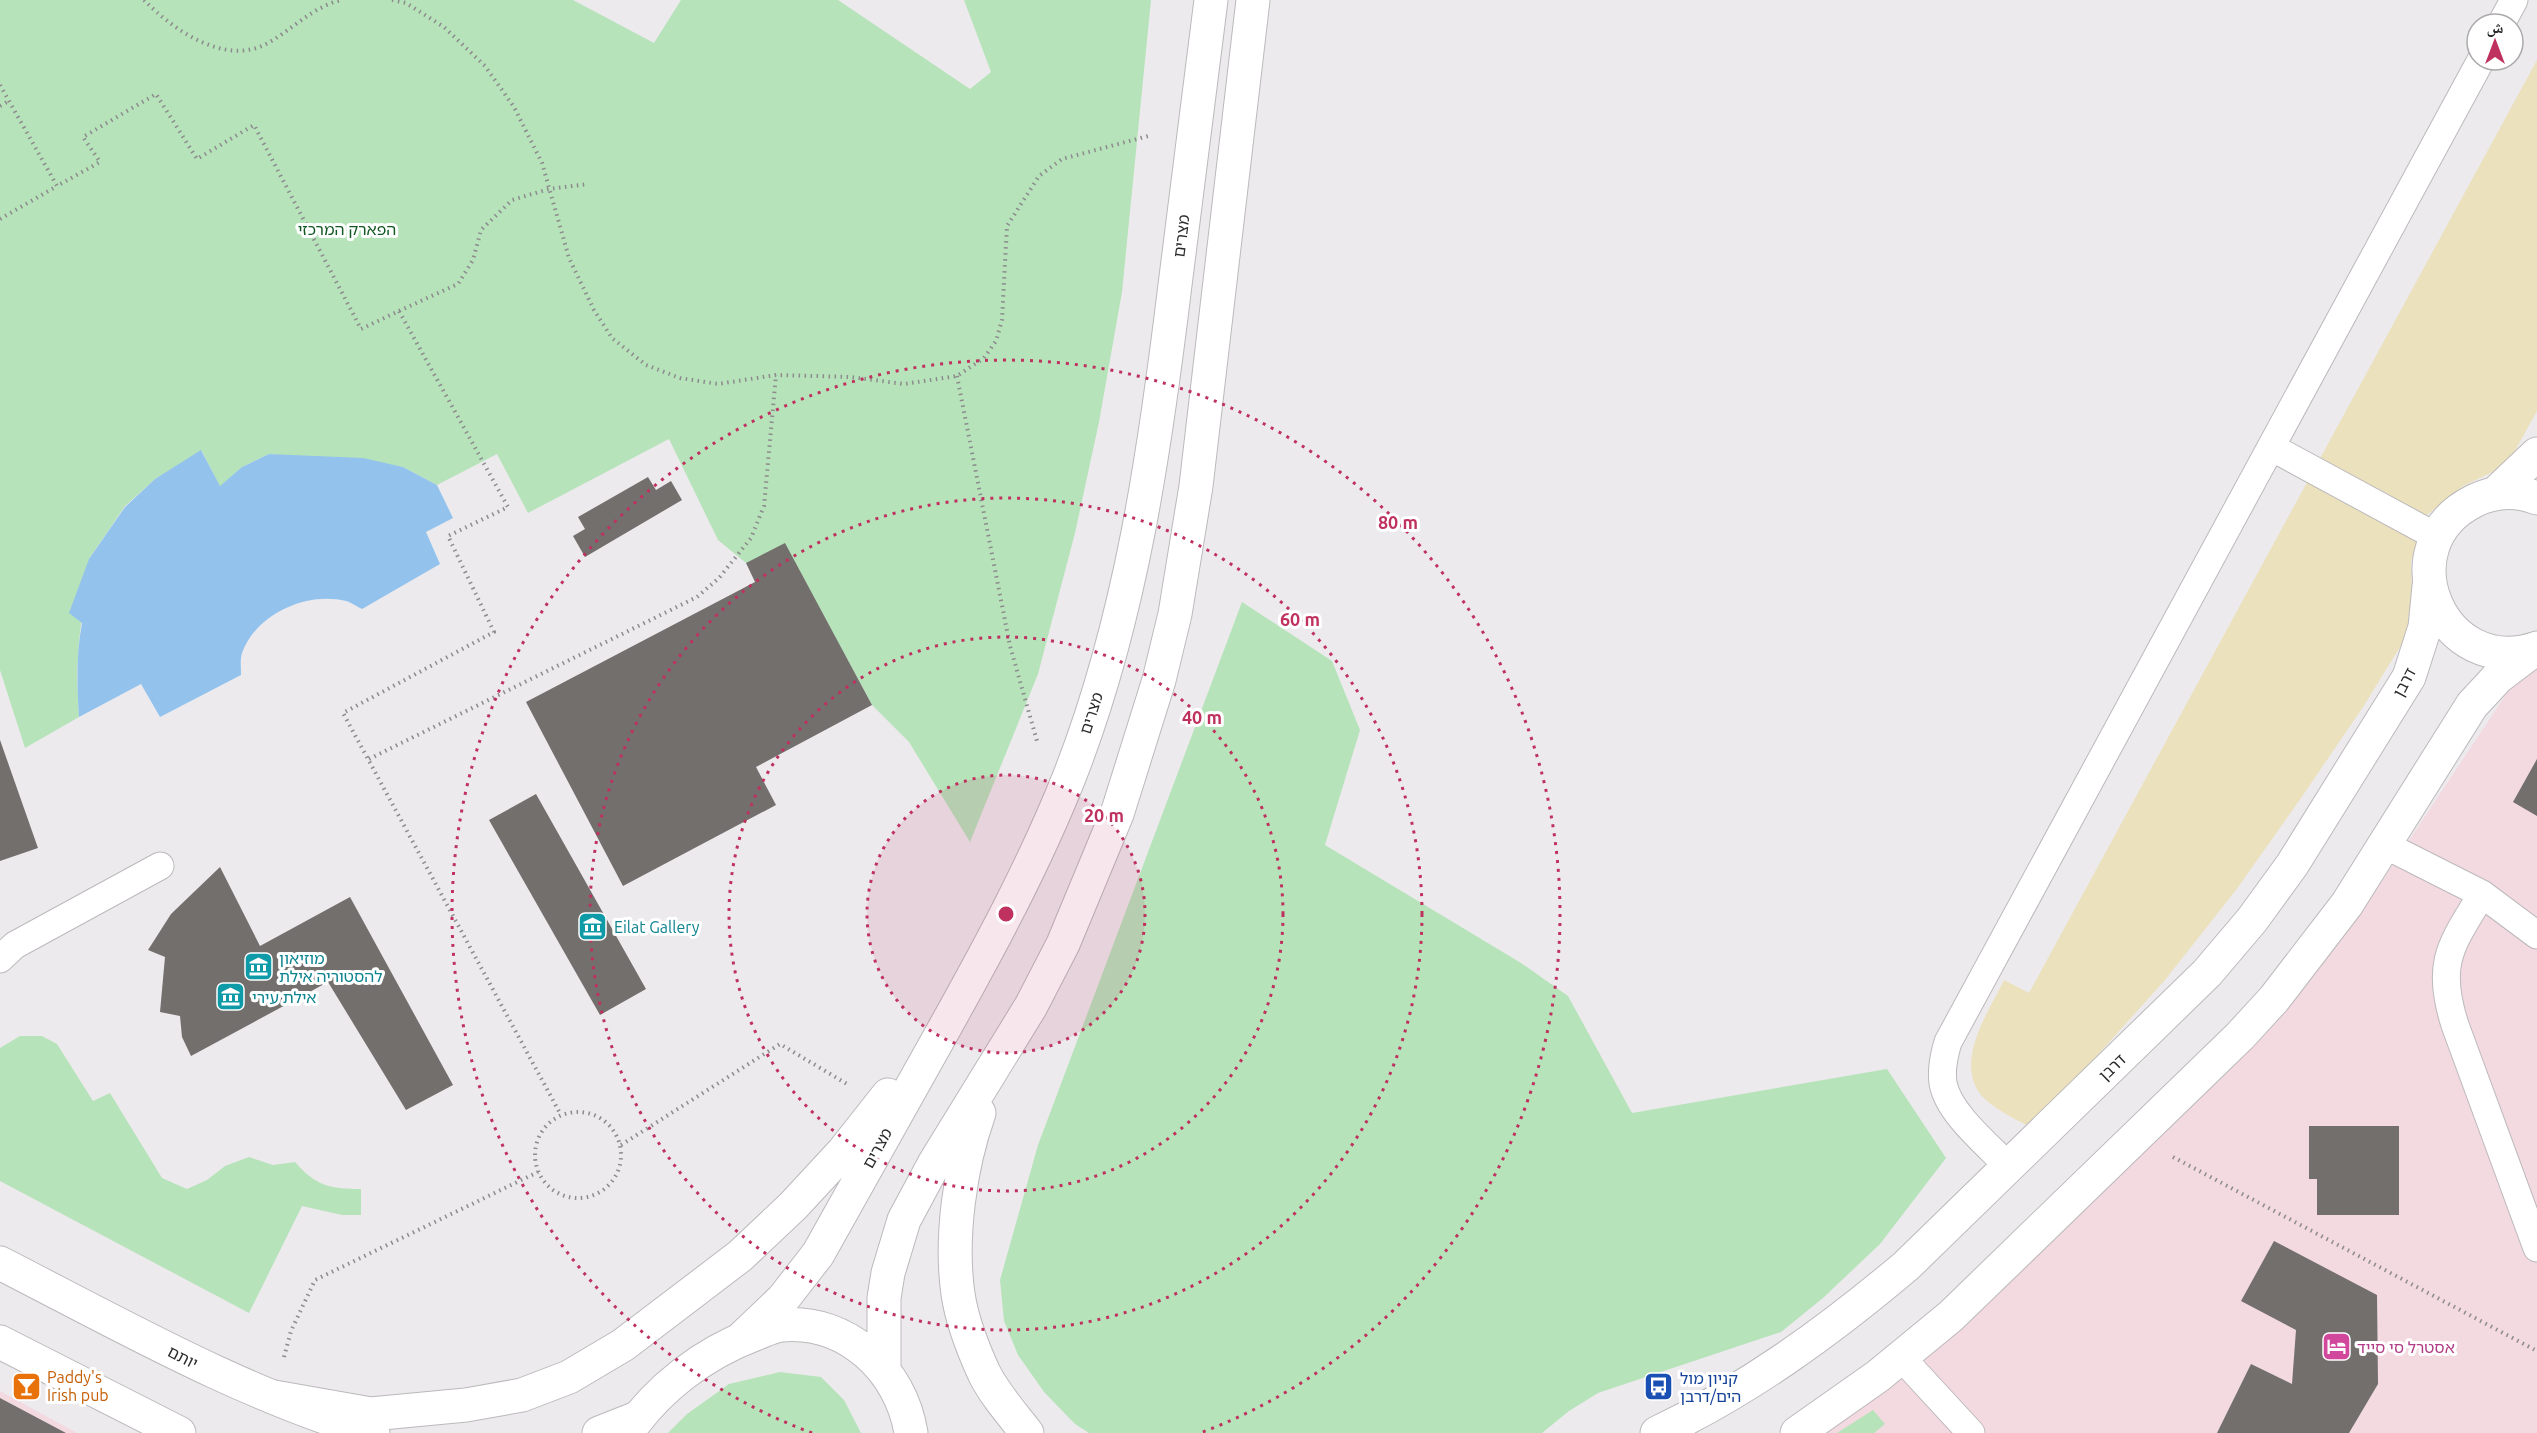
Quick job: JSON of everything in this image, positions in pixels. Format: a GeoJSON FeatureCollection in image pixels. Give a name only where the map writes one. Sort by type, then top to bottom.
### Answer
{"type":"FeatureCollection","features":[{"type":"Feature","properties":{"kind":"main road"},"geometry":{"type":"LineString","coordinates":[[1027,1433],[985,1374],[958,1295],[956,1258],[960,1194],[970,1137],[988,1089],[1063,944],[1117,814],[1156,691],[1175,614],[1196,486],[1253,0]]}},
{"type":"Feature","properties":{"kind":"main road","name":"מצרים"},"geometry":{"type":"LineString","coordinates":[[740,1340],[783,1299],[818,1254],[966,990],[1037,853],[1071,773],[1098,692],[1121,611],[1139,530],[1164,376],[1196,123],[1206,8]]}},
{"type":"Feature","properties":{"kind":"main road"},"geometry":{"type":"LineString","coordinates":[[2496,494],[2537,454]]}},
{"type":"Feature","properties":{"kind":"main road"},"geometry":{"type":"LineString","coordinates":[[2437,537],[2452,516],[2484,496],[2521,494],[2537,498]]}},
{"type":"Feature","properties":{"kind":"main road","name":"דרבן"},"geometry":{"type":"LineString","coordinates":[[1657,1433],[1691,1417],[1765,1373],[1836,1323],[1906,1266],[2192,990],[2252,920],[2279,884],[2328,810],[2409,677],[2425,627],[2429,561],[2437,537]]}},
{"type":"Feature","properties":{"kind":"main road"},"geometry":{"type":"LineString","coordinates":[[2429,586],[2444,621],[2452,630],[2473,645],[2497,652],[2522,652],[2536,649]]}},
{"type":"Feature","properties":{"kind":"main road"},"geometry":{"type":"LineString","coordinates":[[1797,1433],[1901,1358],[1951,1316],[2240,1036],[2274,999],[2334,923],[2472,705],[2498,677],[2536,649]]}},
{"type":"Feature","properties":{"kind":"main road"},"geometry":{"type":"LineString","coordinates":[[274,1397],[371,1414],[466,1405],[522,1395],[569,1377],[623,1345],[740,1256],[793,1206],[843,1152],[882,1104],[966,990]]}},
{"type":"Feature","properties":{"kind":"main road"},"geometry":{"type":"LineString","coordinates":[[884,1368],[884,1298],[888,1273],[904,1220],[928,1173],[1031,1006]]}},
{"type":"Feature","properties":{"kind":"main road","name":"יותם"},"geometry":{"type":"LineString","coordinates":[[0,1263],[188,1360],[341,1424],[373,1433]]}},
{"type":"Feature","properties":{"kind":"main road"},"geometry":{"type":"LineString","coordinates":[[599,1433],[632,1426],[666,1388],[696,1364],[740,1340],[780,1325],[814,1327],[842,1335],[869,1352],[884,1368],[898,1393],[911,1433]]}},
{"type":"Feature","properties":{"kind":"main road"},"geometry":{"type":"LineString","coordinates":[[0,1342],[173,1431]]}},
{"type":"Feature","properties":{"kind":"lane"},"geometry":{"type":"LineString","coordinates":[[2008,1166],[1957,1112],[1948,1096],[1943,1083],[1943,1059],[1948,1042],[2474,72]]}},
{"type":"Feature","properties":{"kind":"lane"},"geometry":{"type":"LineString","coordinates":[[2271,447],[2437,537]]}},
{"type":"Feature","properties":{"kind":"lane"},"geometry":{"type":"LineString","coordinates":[[2385,845],[2482,894],[2537,935]]}},
{"type":"Feature","properties":{"kind":"lane"},"geometry":{"type":"LineString","coordinates":[[0,959],[15,945],[160,866]]}},
{"type":"Feature","properties":{"kind":"lane"},"geometry":{"type":"LineString","coordinates":[[2482,894],[2460,927],[2450,950],[2445,977],[2446,992],[2455,1025],[2537,1248]]}},
{"type":"Feature","properties":{"kind":"lane"},"geometry":{"type":"LineString","coordinates":[[1901,1358],[1971,1433]]}},
{"type":"Feature","properties":{"kind":"path"},"geometry":{"type":"LineString","coordinates":[[144,0],[172,26],[210,46],[240,51],[265,45],[300,20],[342,0]]}},
{"type":"Feature","properties":{"kind":"path"},"geometry":{"type":"LineString","coordinates":[[392,0],[406,3],[444,27],[485,66],[514,107],[542,163],[569,258],[594,310],[612,338],[646,365],[680,378],[718,384],[776,375],[851,377],[904,384],[957,376],[984,358],[996,341],[1002,320],[1006,226],[1039,176],[1062,159],[1196,123]]}},
{"type":"Feature","properties":{"kind":"path"},"geometry":{"type":"LineString","coordinates":[[0,85],[57,186]]}},
{"type":"Feature","properties":{"kind":"path"},"geometry":{"type":"LineString","coordinates":[[0,219],[100,162],[82,137],[156,94],[197,159],[254,125],[361,329],[458,284],[473,260],[481,230],[512,200],[549,189],[588,184]]}},
{"type":"Feature","properties":{"kind":"path"},"geometry":{"type":"LineString","coordinates":[[0,106],[9,101]]}},
{"type":"Feature","properties":{"kind":"path"},"geometry":{"type":"LineString","coordinates":[[399,311],[508,507],[448,536],[494,632],[343,713],[561,1115]]}},
{"type":"Feature","properties":{"kind":"path"},"geometry":{"type":"LineString","coordinates":[[369,759],[697,597],[719,578],[751,538],[764,506],[776,375]]}},
{"type":"Feature","properties":{"kind":"path"},"geometry":{"type":"LineString","coordinates":[[957,376],[1010,646],[1058,804]]}},
{"type":"Feature","properties":{"kind":"path"},"geometry":{"type":"LineString","coordinates":[[621,1146],[780,1044],[882,1104]]}},
{"type":"Feature","properties":{"kind":"path"},"geometry":{"type":"LineString","coordinates":[[578,1111],[603,1119],[614,1130],[621,1146],[621,1163],[609,1185],[596,1195],[578,1198],[561,1195],[548,1185],[538,1172],[535,1155],[538,1138],[548,1124],[561,1115],[578,1111]]}},
{"type":"Feature","properties":{"kind":"path"},"geometry":{"type":"LineString","coordinates":[[2135,1137],[2537,1351]]}},
{"type":"Feature","properties":{"kind":"path"},"geometry":{"type":"LineString","coordinates":[[274,1397],[291,1331],[315,1280],[538,1172]]}},
{"type":"Feature","properties":{"kind":"shaded area"},"geometry":{"type":"Polygon","coordinates":[[[2537,668],[2537,1433],[1813,1433],[1888,1386],[1984,1308],[2297,993],[2374,893],[2515,681],[2537,668]]]}},
{"type":"Feature","properties":{"kind":"shaded area"},"geometry":{"type":"Polygon","coordinates":[[[0,1391],[77,1433],[0,1433],[0,1391]]]}},
{"type":"Feature","properties":{"kind":"green space","name":"הפארק המרכזי"},"geometry":{"type":"Polygon","coordinates":[[[0,0],[573,0],[654,43],[681,0],[838,0],[970,89],[991,72],[964,0],[1151,0],[1122,292],[1099,422],[1075,533],[1038,674],[970,842],[909,742],[872,705],[785,544],[746,563],[718,540],[669,439],[528,513],[497,454],[437,485],[403,467],[269,454],[242,467],[220,487],[202,451],[155,479],[125,506],[89,559],[79,641],[77,674],[79,717],[25,748],[0,670],[0,0]]]}},
{"type":"Feature","properties":{"kind":"green space"},"geometry":{"type":"Polygon","coordinates":[[[1242,602],[1332,661],[1360,730],[1325,845],[1521,963],[1568,996],[1632,1113],[1887,1069],[1946,1158],[1880,1244],[1823,1298],[1781,1332],[1598,1393],[1569,1411],[1542,1433],[1089,1433],[1075,1424],[1044,1392],[1018,1355],[1004,1321],[1000,1280],[1038,1145],[1242,602]]]}},
{"type":"Feature","properties":{"kind":"green space"},"geometry":{"type":"Polygon","coordinates":[[[20,1036],[42,1036],[57,1044],[93,1101],[110,1093],[162,1178],[187,1189],[207,1180],[225,1166],[249,1157],[273,1165],[295,1162],[310,1176],[324,1184],[332,1187],[361,1189],[361,1215],[342,1215],[302,1206],[249,1313],[0,1181],[0,1048],[20,1036]]]}},
{"type":"Feature","properties":{"kind":"green space"},"geometry":{"type":"Polygon","coordinates":[[[780,1372],[821,1377],[844,1400],[861,1433],[668,1433],[687,1414],[729,1384],[780,1372]]]}},
{"type":"Feature","properties":{"kind":"green space"},"geometry":{"type":"Polygon","coordinates":[[[1873,1410],[1885,1424],[1874,1433],[1837,1433],[1873,1410]]]}},
{"type":"Feature","properties":{"kind":"sand"},"geometry":{"type":"Polygon","coordinates":[[[2537,60],[2537,411],[2507,465],[2463,486],[2427,515],[2411,562],[2413,626],[2363,707],[2236,890],[2165,980],[2032,1128],[1991,1105],[1981,1095],[1974,1081],[1971,1067],[1972,1052],[1983,1021],[2004,980],[2029,993],[2537,60]]]}},
{"type":"Feature","properties":{"kind":"water"},"geometry":{"type":"Polygon","coordinates":[[[201,450],[220,486],[242,467],[269,454],[363,458],[403,467],[437,485],[453,518],[426,532],[440,564],[362,609],[348,602],[315,599],[285,609],[259,627],[249,639],[241,655],[241,675],[160,717],[141,684],[79,717],[78,670],[82,623],[69,613],[89,559],[125,507],[155,479],[201,450]]]}},
{"type":"Feature","properties":{"kind":"building"},"geometry":{"type":"Polygon","coordinates":[[[648,477],[656,490],[671,481],[682,500],[585,557],[573,536],[585,529],[578,517],[648,477]]]}},
{"type":"Feature","properties":{"kind":"building"},"geometry":{"type":"Polygon","coordinates":[[[785,543],[872,705],[756,767],[776,805],[623,886],[526,702],[755,582],[746,563],[785,543]]]}},
{"type":"Feature","properties":{"kind":"building"},"geometry":{"type":"Polygon","coordinates":[[[0,740],[38,848],[0,861],[0,740]]]}},
{"type":"Feature","properties":{"kind":"building"},"geometry":{"type":"Polygon","coordinates":[[[2537,759],[2537,816],[2513,802],[2537,759]]]}},
{"type":"Feature","properties":{"kind":"building"},"geometry":{"type":"Polygon","coordinates":[[[536,794],[646,989],[600,1015],[489,820],[536,794]]]}},
{"type":"Feature","properties":{"kind":"building","name":"אילת עירי"},"geometry":{"type":"Polygon","coordinates":[[[220,867],[260,946],[350,897],[453,1085],[406,1110],[328,982],[191,1056],[182,1037],[180,1016],[160,1012],[165,957],[148,950],[171,914],[220,867]]]}},
{"type":"Feature","properties":{"kind":"building"},"geometry":{"type":"Polygon","coordinates":[[[2309,1126],[2399,1126],[2399,1215],[2317,1215],[2317,1179],[2309,1179],[2309,1126]]]}},
{"type":"Feature","properties":{"kind":"building","name":"אסטרל סי סייד"},"geometry":{"type":"Polygon","coordinates":[[[2274,1241],[2377,1295],[2378,1384],[2349,1433],[2217,1433],[2251,1364],[2292,1384],[2296,1330],[2241,1301],[2274,1241]]]}},
{"type":"Feature","properties":{"kind":"building"},"geometry":{"type":"Polygon","coordinates":[[[0,1398],[66,1433],[0,1433],[0,1398]]]}},
{"type":"Feature","properties":{"kind":"place","name":"Eilat Gallery"},"geometry":{"type":"Point","coordinates":[593,927]}},
{"type":"Feature","properties":{"kind":"place","name":"מוזיאון להסטוריה אילת"},"geometry":{"type":"Point","coordinates":[258,967]}},
{"type":"Feature","properties":{"kind":"place","name":"אילת עירי"},"geometry":{"type":"Point","coordinates":[231,997]}},
{"type":"Feature","properties":{"kind":"place","name":"אסטרל סי סייד"},"geometry":{"type":"Point","coordinates":[2336,1347]}},
{"type":"Feature","properties":{"kind":"place","name":"Paddy's Irish pub"},"geometry":{"type":"Point","coordinates":[26,1386]}},
{"type":"Feature","properties":{"kind":"place","name":"קניון מול הים/דרבן"},"geometry":{"type":"Point","coordinates":[1659,1387]}}]}
